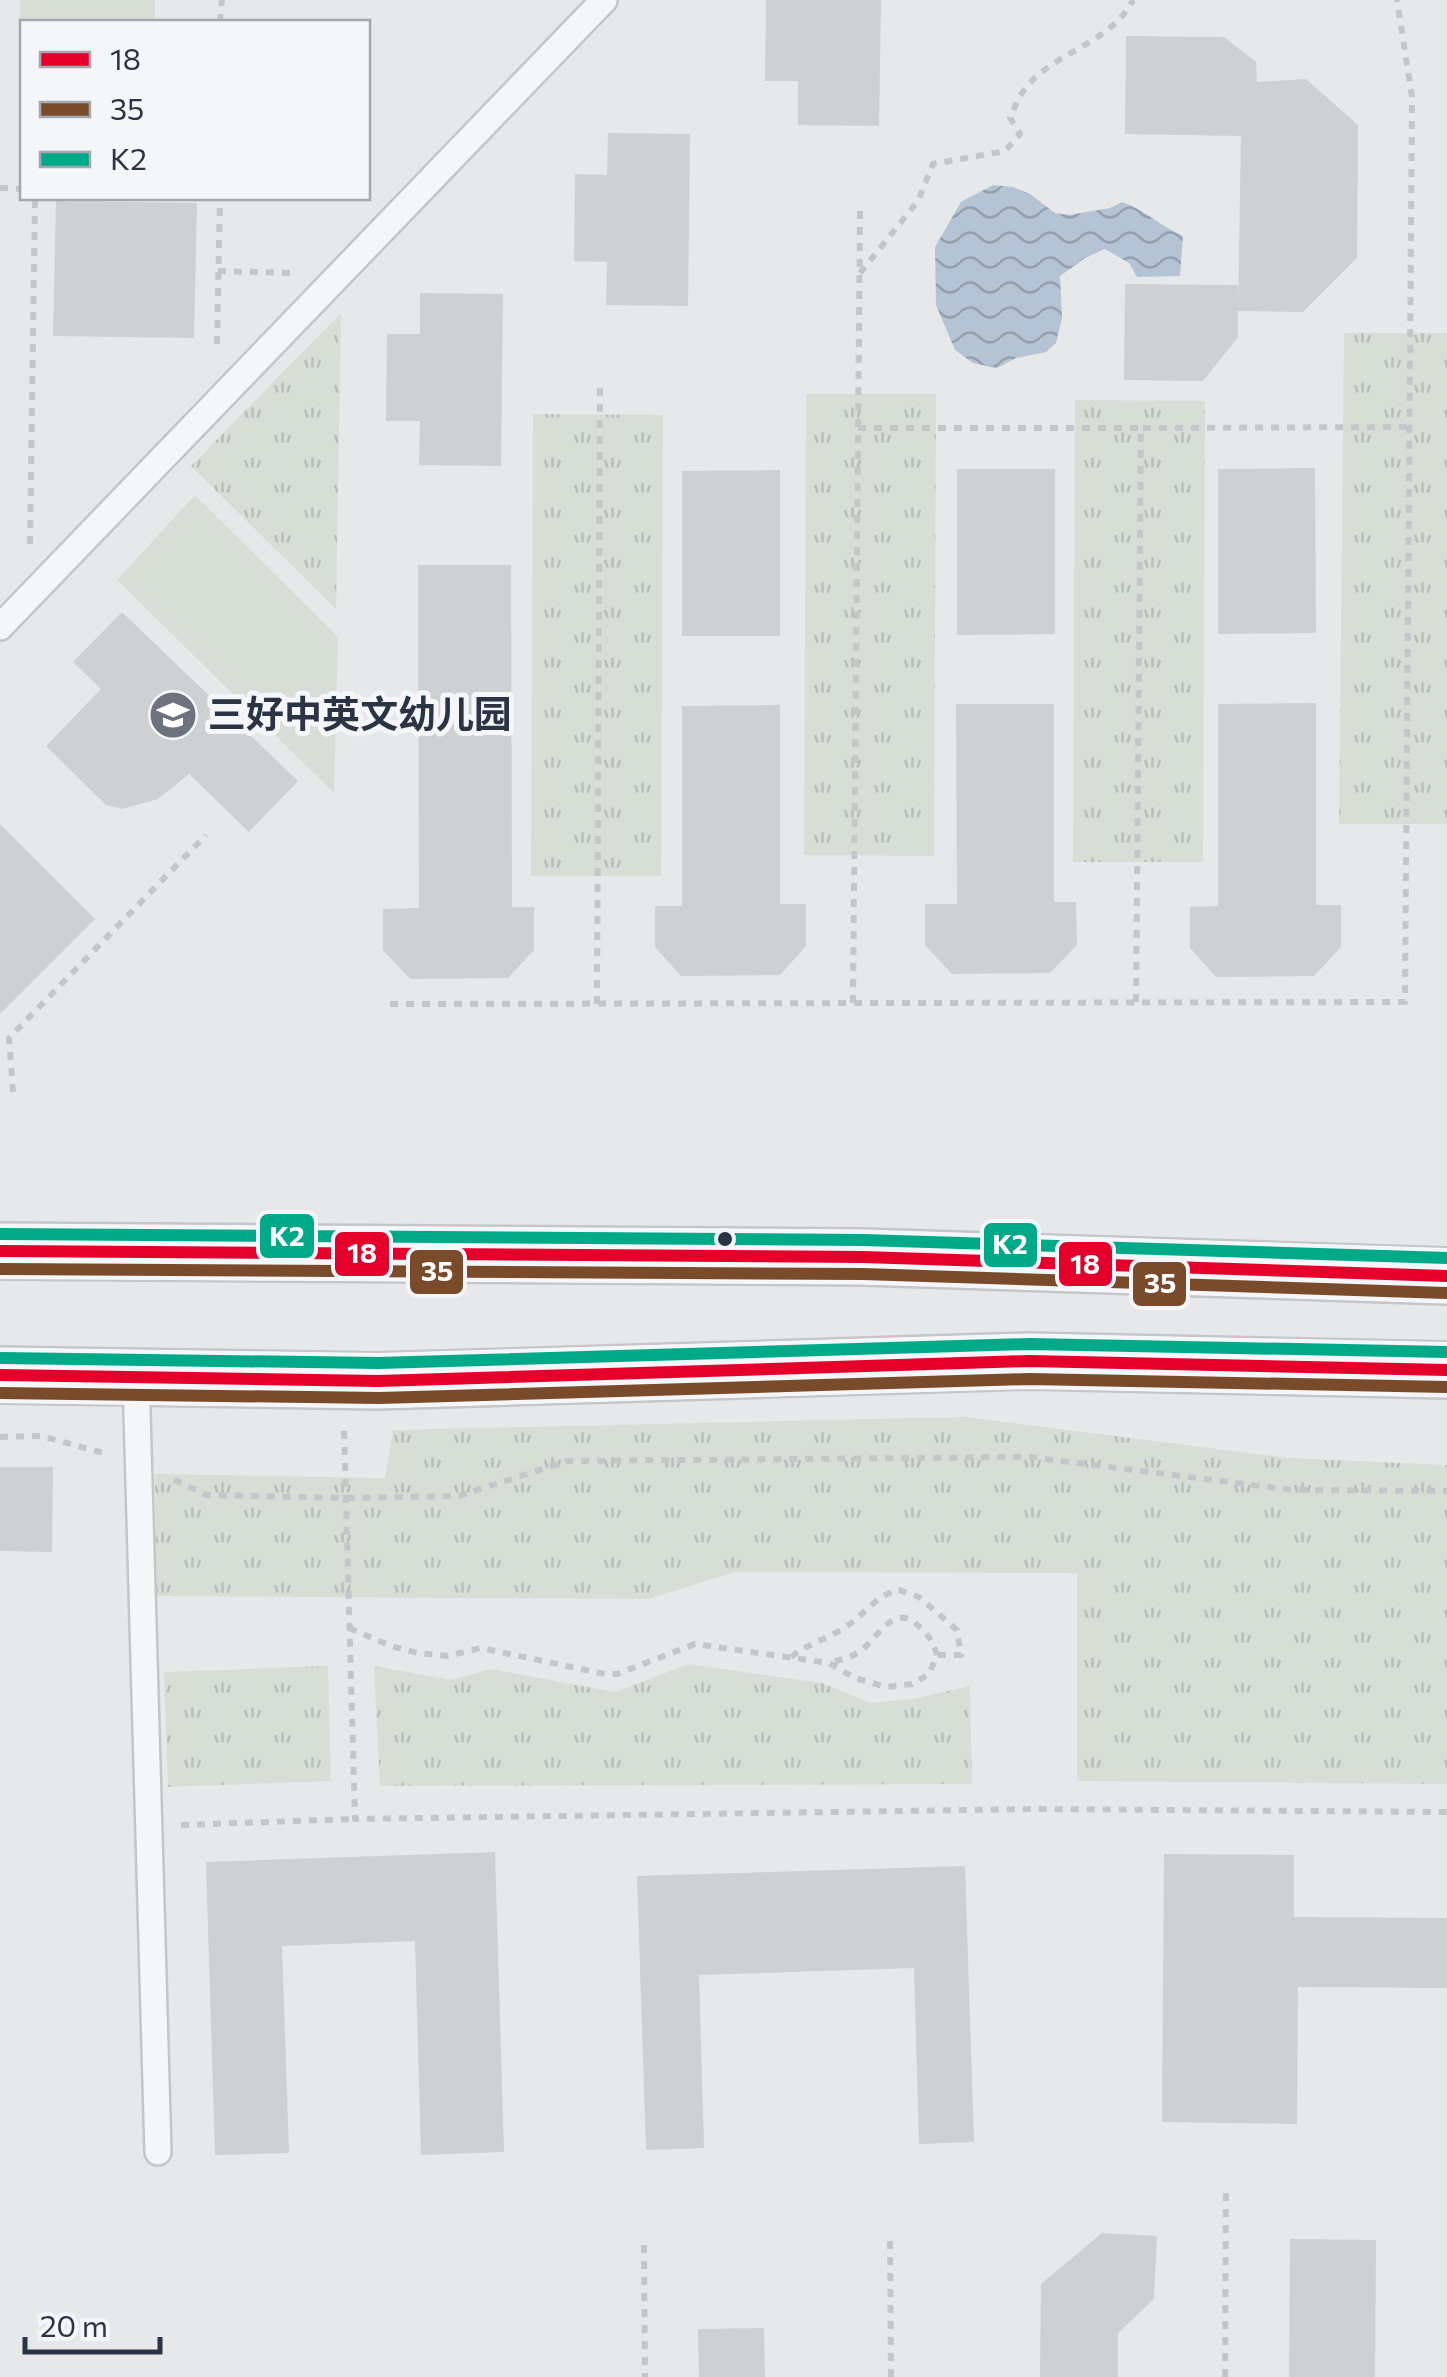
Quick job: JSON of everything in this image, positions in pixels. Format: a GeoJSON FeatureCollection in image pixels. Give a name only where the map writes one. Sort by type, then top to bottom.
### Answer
{"type":"FeatureCollection","features":[{"type":"Feature","properties":{"kind":"main road"},"geometry":{"type":"LineString","coordinates":[[0,1251],[862,1257],[1447,1276]]}},
{"type":"Feature","properties":{"kind":"main road"},"geometry":{"type":"LineString","coordinates":[[0,1375],[342,1380],[1029,1361],[1447,1370]]}},
{"type":"Feature","properties":{"kind":"lane"},"geometry":{"type":"LineString","coordinates":[[0,626],[604,0]]}},
{"type":"Feature","properties":{"kind":"lane"},"geometry":{"type":"LineString","coordinates":[[136,1377],[158,2152]]}},
{"type":"Feature","properties":{"kind":"path"},"geometry":{"type":"LineString","coordinates":[[859,274],[918,201],[933,164],[1005,150],[1020,134],[1010,118],[1024,90],[1049,67],[1090,44],[1133,0]]}},
{"type":"Feature","properties":{"kind":"path"},"geometry":{"type":"LineString","coordinates":[[390,1004],[1406,1002],[1412,97],[1397,0]]}},
{"type":"Feature","properties":{"kind":"path"},"geometry":{"type":"LineString","coordinates":[[30,596],[34,200]]}},
{"type":"Feature","properties":{"kind":"path"},"geometry":{"type":"LineString","coordinates":[[217,344],[220,200]]}},
{"type":"Feature","properties":{"kind":"path"},"geometry":{"type":"LineString","coordinates":[[853,1003],[860,211]]}},
{"type":"Feature","properties":{"kind":"path"},"geometry":{"type":"LineString","coordinates":[[597,1004],[600,385]]}},
{"type":"Feature","properties":{"kind":"path"},"geometry":{"type":"LineString","coordinates":[[858,428],[1409,427]]}},
{"type":"Feature","properties":{"kind":"path"},"geometry":{"type":"LineString","coordinates":[[1136,1002],[1142,428]]}},
{"type":"Feature","properties":{"kind":"path"},"geometry":{"type":"LineString","coordinates":[[14,1092],[4,1038],[206,835]]}},
{"type":"Feature","properties":{"kind":"path"},"geometry":{"type":"LineString","coordinates":[[342,1380],[355,1820]]}},
{"type":"Feature","properties":{"kind":"path"},"geometry":{"type":"LineString","coordinates":[[0,1437],[41,1436],[138,1462],[207,1495],[459,1496],[568,1461],[1030,1458],[1292,1490],[1447,1491]]}},
{"type":"Feature","properties":{"kind":"path"},"geometry":{"type":"LineString","coordinates":[[790,1658],[822,1636],[845,1628],[876,1601],[899,1590],[918,1597],[957,1630],[960,1655],[937,1656]]}},
{"type":"Feature","properties":{"kind":"path"},"geometry":{"type":"LineString","coordinates":[[349,1628],[418,1653],[448,1656],[482,1648],[605,1674],[646,1664],[695,1644],[829,1663],[855,1678],[886,1687],[912,1684],[929,1674],[937,1656],[932,1640],[922,1629],[910,1618],[899,1618],[885,1625],[860,1652],[829,1663]]}},
{"type":"Feature","properties":{"kind":"path"},"geometry":{"type":"LineString","coordinates":[[149,1826],[1036,1809],[1447,1812]]}},
{"type":"Feature","properties":{"kind":"path"},"geometry":{"type":"LineString","coordinates":[[1226,2185],[1226,2377]]}},
{"type":"Feature","properties":{"kind":"path"},"geometry":{"type":"LineString","coordinates":[[890,2241],[891,2377]]}},
{"type":"Feature","properties":{"kind":"path"},"geometry":{"type":"LineString","coordinates":[[644,2245],[645,2377]]}},
{"type":"Feature","properties":{"kind":"green space"},"geometry":{"type":"Polygon","coordinates":[[[20,0],[155,0],[155,20],[20,20],[19,172],[20,0]]]}},
{"type":"Feature","properties":{"kind":"green space"},"geometry":{"type":"Polygon","coordinates":[[[341,313],[336,609],[191,466],[341,313]]]}},
{"type":"Feature","properties":{"kind":"green space"},"geometry":{"type":"Polygon","coordinates":[[[1344,333],[1447,333],[1447,824],[1339,824],[1344,333]]]}},
{"type":"Feature","properties":{"kind":"green space"},"geometry":{"type":"Polygon","coordinates":[[[806,394],[936,394],[934,856],[804,855],[806,394]]]}},
{"type":"Feature","properties":{"kind":"green space"},"geometry":{"type":"Polygon","coordinates":[[[1075,400],[1205,401],[1203,862],[1073,862],[1075,400]]]}},
{"type":"Feature","properties":{"kind":"green space"},"geometry":{"type":"Polygon","coordinates":[[[533,414],[663,415],[661,876],[531,876],[533,414]]]}},
{"type":"Feature","properties":{"kind":"green space"},"geometry":{"type":"Polygon","coordinates":[[[195,495],[338,637],[334,793],[117,580],[195,495]]]}},
{"type":"Feature","properties":{"kind":"green space"},"geometry":{"type":"Polygon","coordinates":[[[965,1417],[1287,1458],[1447,1465],[1447,1784],[1077,1781],[1077,1573],[735,1572],[648,1599],[156,1596],[155,1474],[385,1478],[393,1430],[965,1417]]]}},
{"type":"Feature","properties":{"kind":"green space"},"geometry":{"type":"Polygon","coordinates":[[[689,1664],[822,1683],[870,1703],[913,1699],[970,1686],[972,1784],[380,1786],[374,1666],[451,1680],[491,1669],[615,1692],[689,1664]]]}},
{"type":"Feature","properties":{"kind":"green space"},"geometry":{"type":"Polygon","coordinates":[[[328,1666],[331,1781],[168,1787],[164,1672],[328,1666]]]}},
{"type":"Feature","properties":{"kind":"water"},"geometry":{"type":"Polygon","coordinates":[[[993,185],[1030,194],[1055,213],[1069,215],[1122,202],[1130,205],[1183,236],[1180,276],[1137,277],[1129,263],[1105,249],[1060,276],[1062,318],[1056,343],[1046,352],[1016,358],[997,368],[973,363],[955,350],[936,305],[935,247],[961,202],[993,185]]]}},
{"type":"Feature","properties":{"kind":"building"},"geometry":{"type":"Polygon","coordinates":[[[766,0],[881,0],[879,126],[798,125],[798,81],[765,81],[766,0]]]}},
{"type":"Feature","properties":{"kind":"building"},"geometry":{"type":"Polygon","coordinates":[[[1126,36],[1224,37],[1256,62],[1257,82],[1306,79],[1358,125],[1357,258],[1303,312],[1238,311],[1241,136],[1125,134],[1126,36]]]}},
{"type":"Feature","properties":{"kind":"building"},"geometry":{"type":"Polygon","coordinates":[[[608,133],[690,134],[688,306],[606,305],[607,262],[574,261],[575,174],[607,175],[608,133]]]}},
{"type":"Feature","properties":{"kind":"building"},"geometry":{"type":"Polygon","coordinates":[[[56,201],[197,203],[194,338],[53,336],[56,201]]]}},
{"type":"Feature","properties":{"kind":"building"},"geometry":{"type":"Polygon","coordinates":[[[1125,284],[1238,285],[1238,337],[1203,381],[1124,380],[1125,284]]]}},
{"type":"Feature","properties":{"kind":"building"},"geometry":{"type":"Polygon","coordinates":[[[420,293],[503,294],[501,466],[419,465],[420,421],[386,421],[387,334],[420,334],[420,293]]]}},
{"type":"Feature","properties":{"kind":"building"},"geometry":{"type":"Polygon","coordinates":[[[1315,468],[1316,633],[1218,634],[1218,469],[1315,468]]]}},
{"type":"Feature","properties":{"kind":"building"},"geometry":{"type":"Polygon","coordinates":[[[957,469],[1055,469],[1055,634],[957,635],[957,469]]]}},
{"type":"Feature","properties":{"kind":"building"},"geometry":{"type":"Polygon","coordinates":[[[780,470],[780,636],[682,636],[682,471],[780,470]]]}},
{"type":"Feature","properties":{"kind":"building"},"geometry":{"type":"Polygon","coordinates":[[[418,565],[511,565],[512,907],[534,907],[534,950],[508,978],[410,979],[383,950],[383,909],[419,908],[418,565]]]}},
{"type":"Feature","properties":{"kind":"building"},"geometry":{"type":"Polygon","coordinates":[[[122,612],[298,781],[249,832],[189,774],[158,799],[122,809],[106,805],[46,746],[101,689],[73,662],[122,612]]]}},
{"type":"Feature","properties":{"kind":"building"},"geometry":{"type":"Polygon","coordinates":[[[1316,703],[1316,905],[1341,905],[1341,947],[1314,976],[1216,977],[1190,948],[1190,907],[1218,906],[1218,704],[1316,703]]]}},
{"type":"Feature","properties":{"kind":"building"},"geometry":{"type":"Polygon","coordinates":[[[956,704],[1054,704],[1054,902],[1076,902],[1077,945],[1050,973],[952,974],[925,945],[925,904],[957,904],[956,704]]]}},
{"type":"Feature","properties":{"kind":"building"},"geometry":{"type":"Polygon","coordinates":[[[780,705],[780,904],[806,904],[806,946],[780,975],[681,976],[655,947],[655,906],[682,906],[682,706],[780,705]]]}},
{"type":"Feature","properties":{"kind":"building"},"geometry":{"type":"Polygon","coordinates":[[[0,824],[95,919],[0,1014],[0,824]]]}},
{"type":"Feature","properties":{"kind":"building"},"geometry":{"type":"Polygon","coordinates":[[[0,1467],[53,1467],[52,1552],[0,1551],[0,1467]]]}},
{"type":"Feature","properties":{"kind":"building"},"geometry":{"type":"Polygon","coordinates":[[[495,1852],[504,2152],[421,2155],[415,1941],[282,1946],[289,2153],[215,2155],[206,1862],[495,1852]]]}},
{"type":"Feature","properties":{"kind":"building"},"geometry":{"type":"Polygon","coordinates":[[[1164,1854],[1294,1855],[1294,1917],[1447,1918],[1447,1988],[1298,1987],[1297,2124],[1162,2122],[1164,1854]]]}},
{"type":"Feature","properties":{"kind":"building"},"geometry":{"type":"Polygon","coordinates":[[[965,1866],[974,2142],[919,2144],[914,1968],[699,1975],[704,2148],[646,2150],[637,1876],[965,1866]]]}},
{"type":"Feature","properties":{"kind":"building"},"geometry":{"type":"Polygon","coordinates":[[[1102,2233],[1157,2236],[1154,2299],[1118,2333],[1118,2377],[1040,2377],[1041,2284],[1102,2233]]]}},
{"type":"Feature","properties":{"kind":"building"},"geometry":{"type":"Polygon","coordinates":[[[1290,2239],[1376,2240],[1375,2377],[1289,2377],[1290,2239]]]}},
{"type":"Feature","properties":{"kind":"building"},"geometry":{"type":"Polygon","coordinates":[[[764,2328],[765,2377],[699,2377],[698,2329],[764,2328]]]}},
{"type":"Feature","properties":{"kind":"transit line","name":"K2"},"geometry":{"type":"LineString","coordinates":[[0,1234],[863,1240],[1447,1258]]}},
{"type":"Feature","properties":{"kind":"transit line","name":"18"},"geometry":{"type":"LineString","coordinates":[[0,1251],[863,1257],[1447,1276]]}},
{"type":"Feature","properties":{"kind":"transit line","name":"35"},"geometry":{"type":"LineString","coordinates":[[0,1269],[863,1274],[1446,1293]]}},
{"type":"Feature","properties":{"kind":"transit line","name":"K2"},"geometry":{"type":"LineString","coordinates":[[0,1358],[378,1363],[1029,1344],[1447,1352]]}},
{"type":"Feature","properties":{"kind":"transit line","name":"18"},"geometry":{"type":"LineString","coordinates":[[0,1375],[378,1381],[1029,1361],[1447,1370]]}},
{"type":"Feature","properties":{"kind":"transit line","name":"35"},"geometry":{"type":"LineString","coordinates":[[0,1393],[379,1398],[1029,1379],[1447,1387]]}},
{"type":"Feature","properties":{"kind":"place","name":"三好中英文幼儿园"},"geometry":{"type":"Point","coordinates":[173,715]}}]}
